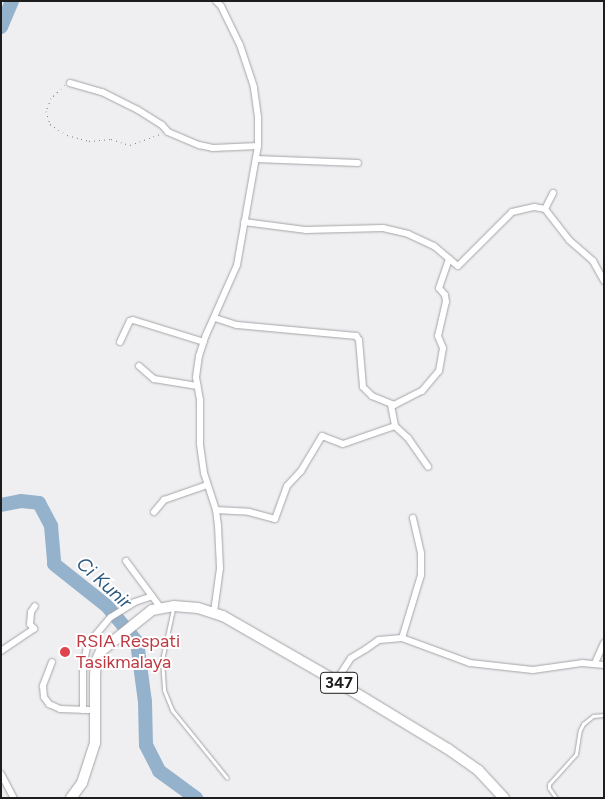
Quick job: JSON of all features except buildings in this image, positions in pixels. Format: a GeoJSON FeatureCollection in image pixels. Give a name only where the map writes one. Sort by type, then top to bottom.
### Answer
{"type":"FeatureCollection","features":[{"type":"Feature","properties":{"kind":"main road","name":"347"},"geometry":{"type":"LineString","coordinates":[[71,798],[82,784],[93,752],[97,733],[96,662],[101,651],[116,636],[156,608],[174,606],[198,608],[214,612],[336,681],[448,749],[478,770],[504,798]]}},
{"type":"Feature","properties":{"kind":"street"},"geometry":{"type":"LineString","coordinates":[[214,612],[220,568],[216,510],[207,485],[200,443],[200,400],[197,386],[198,363],[204,342],[237,266],[258,146],[254,87],[240,44],[219,2]]}},
{"type":"Feature","properties":{"kind":"street"},"geometry":{"type":"LineString","coordinates":[[70,82],[102,92],[138,110],[162,125],[168,132],[199,145],[213,148],[258,146]]}},
{"type":"Feature","properties":{"kind":"street"},"geometry":{"type":"LineString","coordinates":[[256,158],[358,163]]}},
{"type":"Feature","properties":{"kind":"street"},"geometry":{"type":"LineString","coordinates":[[545,209],[553,193]]}},
{"type":"Feature","properties":{"kind":"street"},"geometry":{"type":"LineString","coordinates":[[244,222],[306,230],[383,228],[408,234],[434,246],[457,266],[461,266],[515,210],[534,207],[545,209],[569,240],[593,261],[604,281]]}},
{"type":"Feature","properties":{"kind":"street"},"geometry":{"type":"LineString","coordinates":[[215,318],[237,326],[356,336],[359,340],[363,386],[372,396],[391,405],[422,391],[439,371],[443,348],[438,336],[446,302],[445,295],[439,288],[449,259]]}},
{"type":"Feature","properties":{"kind":"street"},"geometry":{"type":"LineString","coordinates":[[120,342],[130,321],[136,320],[204,342]]}},
{"type":"Feature","properties":{"kind":"street"},"geometry":{"type":"LineString","coordinates":[[139,366],[154,379],[197,386]]}},
{"type":"Feature","properties":{"kind":"street"},"geometry":{"type":"LineString","coordinates":[[391,405],[395,426],[408,438],[428,467]]}},
{"type":"Feature","properties":{"kind":"street"},"geometry":{"type":"LineString","coordinates":[[216,510],[249,512],[274,520],[287,486],[301,471],[320,437],[325,436],[343,444],[395,426]]}},
{"type":"Feature","properties":{"kind":"street"},"geometry":{"type":"LineString","coordinates":[[154,512],[164,500],[207,485]]}},
{"type":"Feature","properties":{"kind":"street"},"geometry":{"type":"LineString","coordinates":[[402,638],[421,575],[421,553],[413,518]]}},
{"type":"Feature","properties":{"kind":"street"},"geometry":{"type":"LineString","coordinates":[[126,561],[152,596],[156,608]]}},
{"type":"Feature","properties":{"kind":"street"},"geometry":{"type":"LineString","coordinates":[[83,710],[84,654],[97,630],[111,617],[135,602],[152,596]]}},
{"type":"Feature","properties":{"kind":"street"},"geometry":{"type":"LineString","coordinates":[[1,651],[34,629],[30,624],[31,612],[35,606]]}},
{"type":"Feature","properties":{"kind":"street"},"geometry":{"type":"LineString","coordinates":[[336,681],[351,658],[379,640],[402,638],[470,663],[533,670],[568,664],[595,663],[604,665]]}},
{"type":"Feature","properties":{"kind":"street"},"geometry":{"type":"LineString","coordinates":[[595,663],[604,643]]}},
{"type":"Feature","properties":{"kind":"street"},"geometry":{"type":"LineString","coordinates":[[52,662],[43,686],[44,697],[49,704],[60,709],[96,710]]}},
{"type":"Feature","properties":{"kind":"street"},"geometry":{"type":"LineString","coordinates":[[1,774],[14,798]]}},
{"type":"Feature","properties":{"kind":"lane"},"geometry":{"type":"LineString","coordinates":[[174,606],[162,660],[164,690],[172,710],[227,778]]}},
{"type":"Feature","properties":{"kind":"lane"},"geometry":{"type":"LineString","coordinates":[[556,798],[549,788],[549,784],[576,754],[582,724],[593,716],[604,715]]}},
{"type":"Feature","properties":{"kind":"path"},"geometry":{"type":"LineString","coordinates":[[70,82],[51,98],[46,111],[50,124],[67,136],[89,141],[111,139],[130,145],[168,132]]}},
{"type":"Feature","properties":{"kind":"waterway","name":"Ci Kunir"},"geometry":{"type":"LineString","coordinates":[[1,27],[12,1]]}},
{"type":"Feature","properties":{"kind":"waterway","name":"Ci Kunir"},"geometry":{"type":"LineString","coordinates":[[1,505],[21,501],[39,503],[51,526],[54,564],[107,606],[137,642],[145,702],[146,745],[159,771],[196,798]]}},
{"type":"Feature","properties":{"kind":"place","name":"RSIA Respati Tasikmalaya"},"geometry":{"type":"Point","coordinates":[65,652]}}]}
